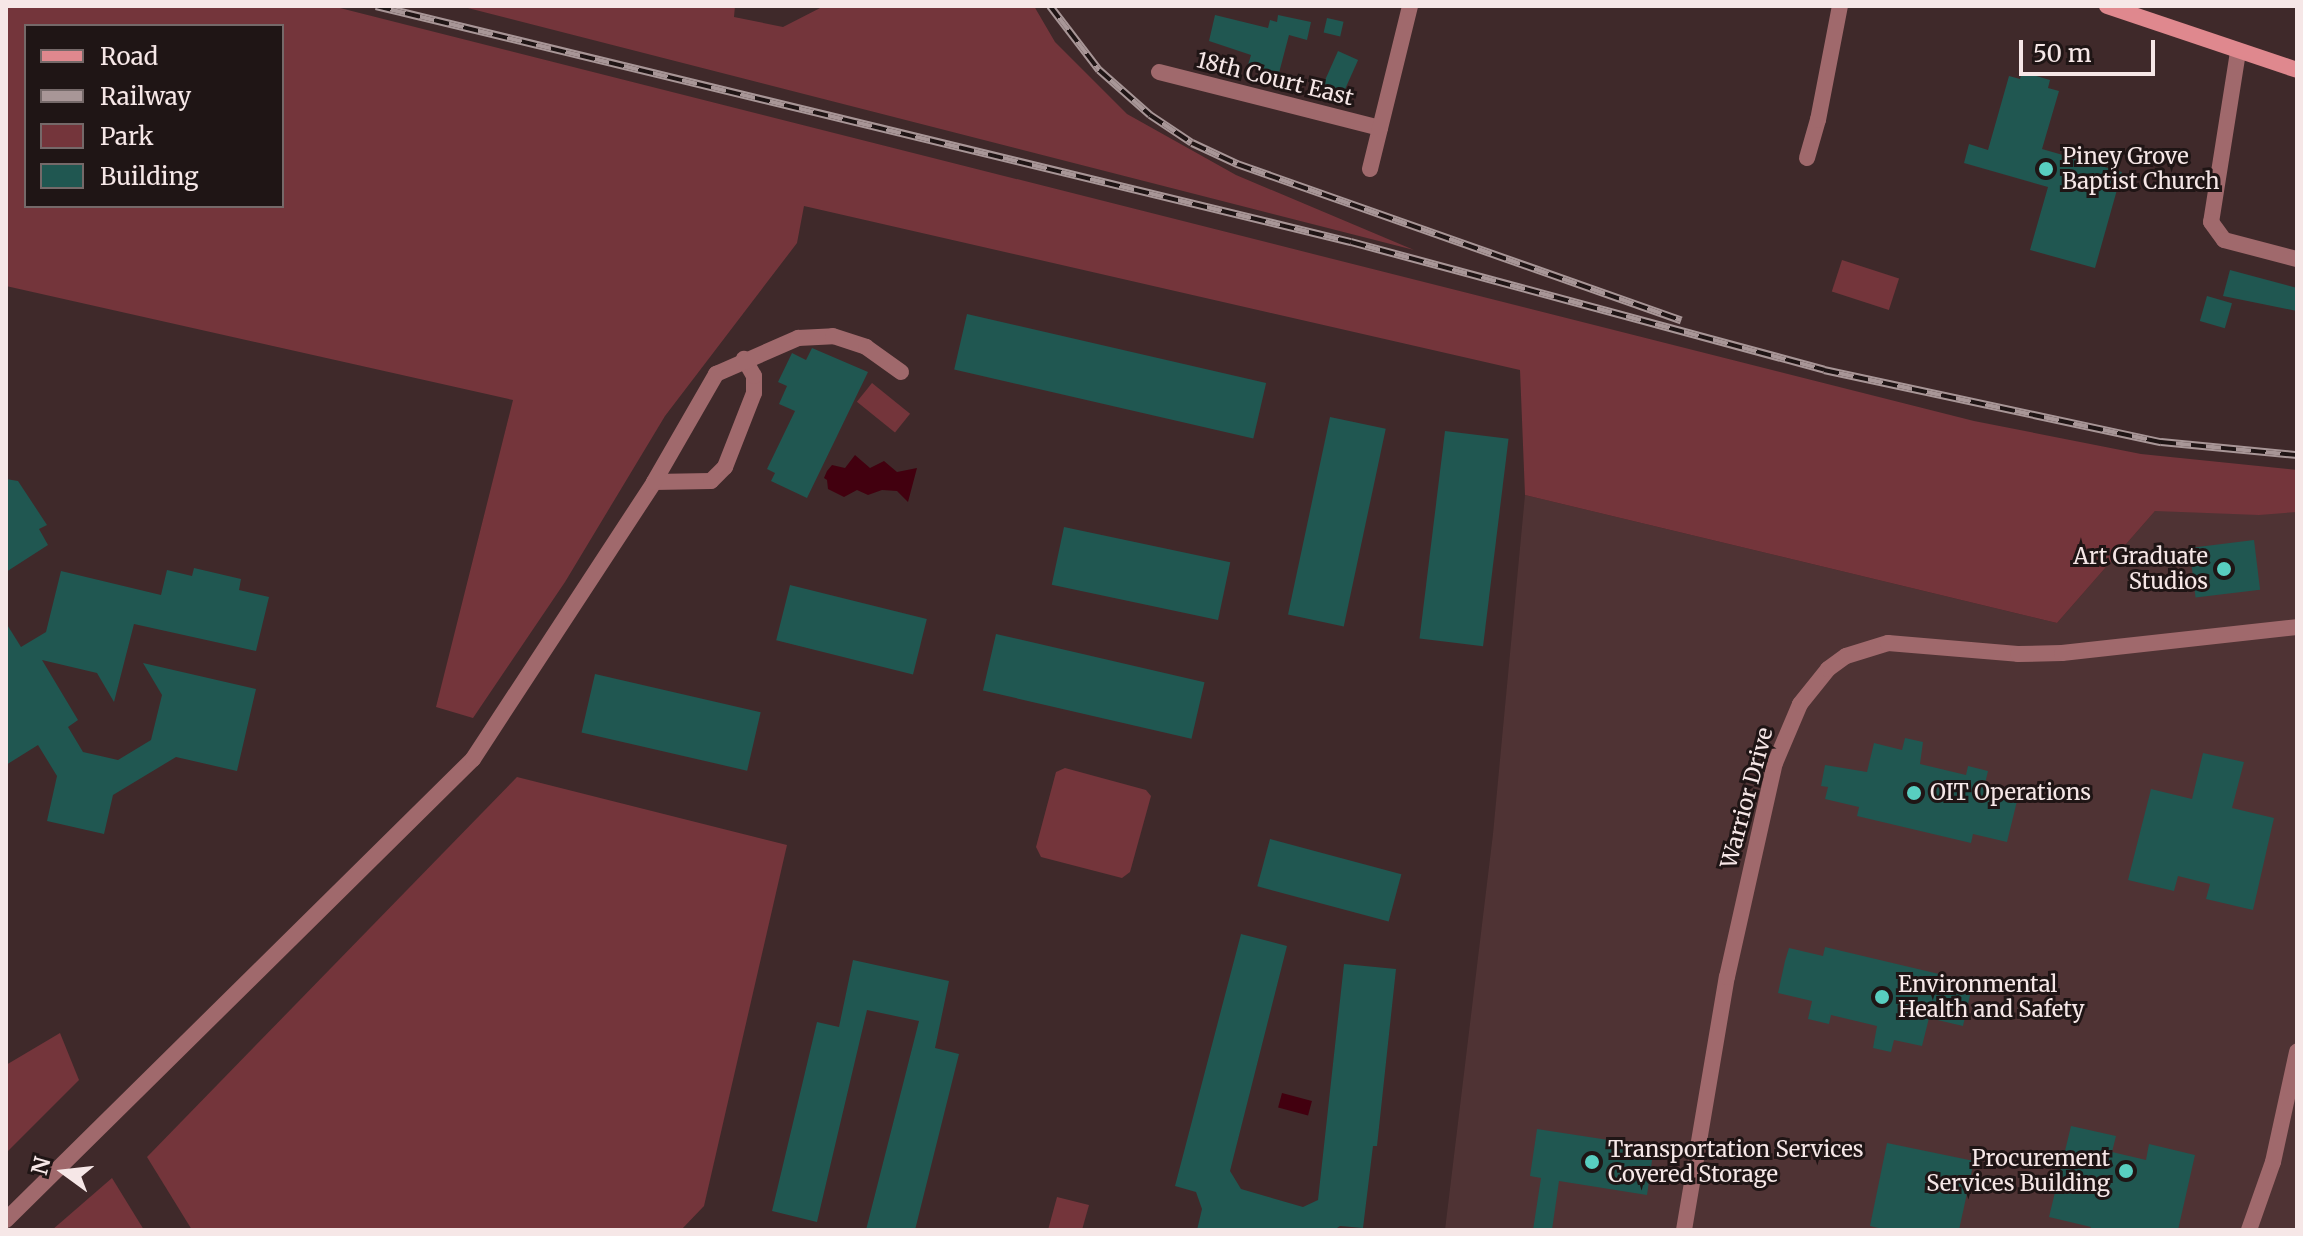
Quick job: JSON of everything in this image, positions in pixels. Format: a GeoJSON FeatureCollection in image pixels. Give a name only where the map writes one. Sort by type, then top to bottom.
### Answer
{"type":"FeatureCollection","features":[{"type":"Feature","properties":{"kind":"main road"},"geometry":{"type":"LineString","coordinates":[[2112,7],[2297,70]]}},
{"type":"Feature","properties":{"kind":"street"},"geometry":{"type":"LineString","coordinates":[[1370,169],[1410,6]]}},
{"type":"Feature","properties":{"kind":"street"},"geometry":{"type":"LineString","coordinates":[[1807,158],[1818,120],[1840,6]]}},
{"type":"Feature","properties":{"kind":"street"},"geometry":{"type":"LineString","coordinates":[[2238,52],[2211,222],[2224,240],[2297,259]]}},
{"type":"Feature","properties":{"kind":"street","name":"18th Court East"},"geometry":{"type":"LineString","coordinates":[[1159,72],[1380,128]]}},
{"type":"Feature","properties":{"kind":"street"},"geometry":{"type":"LineString","coordinates":[[6,1220],[473,759],[654,482],[716,374],[744,359],[798,338],[833,336],[866,347],[901,372]]}},
{"type":"Feature","properties":{"kind":"street"},"geometry":{"type":"LineString","coordinates":[[654,482],[711,481],[725,467],[754,393],[754,376],[744,359]]}},
{"type":"Feature","properties":{"kind":"street","name":"Warrior Drive"},"geometry":{"type":"LineString","coordinates":[[1684,1230],[1727,977],[1775,763],[1800,704],[1828,669],[1846,656],[1888,643],[2018,654],[2062,653],[2297,627]]}},
{"type":"Feature","properties":{"kind":"street"},"geometry":{"type":"LineString","coordinates":[[2249,1230],[2273,1162],[2297,1052]]}},
{"type":"Feature","properties":{"kind":"shaded area"},"geometry":{"type":"Polygon","coordinates":[[[855,455],[870,468],[884,461],[897,472],[917,468],[908,502],[897,491],[882,490],[868,495],[857,490],[844,497],[828,489],[824,478],[827,471],[832,465],[845,468],[855,455]]]}},
{"type":"Feature","properties":{"kind":"shaded area"},"geometry":{"type":"Polygon","coordinates":[[[2297,489],[2297,1230],[1445,1230],[1493,834],[1525,495],[2057,623],[2155,511],[2297,489]]]}},
{"type":"Feature","properties":{"kind":"shaded area"},"geometry":{"type":"Polygon","coordinates":[[[1282,1093],[1312,1101],[1308,1116],[1278,1107],[1282,1093]]]}},
{"type":"Feature","properties":{"kind":"green space"},"geometry":{"type":"Polygon","coordinates":[[[6,6],[332,6],[1974,421],[2141,454],[2297,470],[2297,512],[2259,515],[2155,511],[2057,623],[1525,495],[1520,370],[804,206],[797,243],[665,416],[565,582],[473,718],[436,707],[513,400],[6,286],[6,6]]]}},
{"type":"Feature","properties":{"kind":"green space"},"geometry":{"type":"Polygon","coordinates":[[[460,6],[735,6],[734,17],[783,27],[824,6],[1034,6],[1055,42],[1127,114],[1236,175],[1414,250],[460,6]]]}},
{"type":"Feature","properties":{"kind":"green space"},"geometry":{"type":"Polygon","coordinates":[[[1842,260],[1899,279],[1889,310],[1832,291],[1842,260]]]}},
{"type":"Feature","properties":{"kind":"green space"},"geometry":{"type":"Polygon","coordinates":[[[872,383],[910,414],[895,432],[857,402],[872,383]]]}},
{"type":"Feature","properties":{"kind":"green space"},"geometry":{"type":"Polygon","coordinates":[[[1065,768],[1146,790],[1151,796],[1130,872],[1122,878],[1041,857],[1036,847],[1056,772],[1065,768]]]}},
{"type":"Feature","properties":{"kind":"green space"},"geometry":{"type":"Polygon","coordinates":[[[517,777],[787,845],[704,1206],[681,1230],[192,1230],[147,1157],[517,777]]]}},
{"type":"Feature","properties":{"kind":"green space"},"geometry":{"type":"Polygon","coordinates":[[[60,1033],[79,1080],[6,1153],[6,1065],[60,1033]]]}},
{"type":"Feature","properties":{"kind":"green space"},"geometry":{"type":"Polygon","coordinates":[[[112,1178],[144,1230],[52,1230],[112,1178]]]}},
{"type":"Feature","properties":{"kind":"green space"},"geometry":{"type":"Polygon","coordinates":[[[1057,1197],[1089,1205],[1082,1230],[1048,1230],[1057,1197]]]}},
{"type":"Feature","properties":{"kind":"building"},"geometry":{"type":"Polygon","coordinates":[[[1215,15],[1268,28],[1270,20],[1277,22],[1278,15],[1311,22],[1307,40],[1289,35],[1279,73],[1248,65],[1251,55],[1209,41],[1215,15]]]}},
{"type":"Feature","properties":{"kind":"building"},"geometry":{"type":"Polygon","coordinates":[[[1327,18],[1344,22],[1340,36],[1324,33],[1327,18]]]}},
{"type":"Feature","properties":{"kind":"building"},"geometry":{"type":"Polygon","coordinates":[[[1338,51],[1358,60],[1342,96],[1322,87],[1338,51]]]}},
{"type":"Feature","properties":{"kind":"building","name":"Piney Grove Baptist Church"},"geometry":{"type":"Polygon","coordinates":[[[2022,72],[2050,80],[2048,88],[2059,91],[2042,149],[2122,172],[2095,268],[2030,250],[2048,187],[1964,163],[1969,144],[1988,150],[2009,76],[2020,79],[2022,72]]]}},
{"type":"Feature","properties":{"kind":"building"},"geometry":{"type":"Polygon","coordinates":[[[2230,270],[2297,288],[2297,311],[2223,296],[2230,270]]]}},
{"type":"Feature","properties":{"kind":"building"},"geometry":{"type":"Polygon","coordinates":[[[2207,296],[2232,303],[2225,328],[2200,321],[2207,296]]]}},
{"type":"Feature","properties":{"kind":"building"},"geometry":{"type":"Polygon","coordinates":[[[967,314],[1266,383],[1253,439],[954,370],[967,314]]]}},
{"type":"Feature","properties":{"kind":"building"},"geometry":{"type":"Polygon","coordinates":[[[812,348],[868,372],[807,498],[771,481],[775,473],[767,469],[795,411],[779,404],[787,386],[778,382],[792,353],[806,360],[812,348]]]}},
{"type":"Feature","properties":{"kind":"building"},"geometry":{"type":"Polygon","coordinates":[[[1330,417],[1386,429],[1344,626],[1288,615],[1330,417]]]}},
{"type":"Feature","properties":{"kind":"building"},"geometry":{"type":"Polygon","coordinates":[[[1445,431],[1509,439],[1483,646],[1420,638],[1445,431]]]}},
{"type":"Feature","properties":{"kind":"building"},"geometry":{"type":"Polygon","coordinates":[[[6,479],[18,481],[47,525],[39,529],[48,545],[6,572],[6,479]]]}},
{"type":"Feature","properties":{"kind":"building"},"geometry":{"type":"Polygon","coordinates":[[[1064,527],[1230,562],[1218,620],[1052,585],[1064,527]]]}},
{"type":"Feature","properties":{"kind":"building","name":"Art Graduate Studios"},"geometry":{"type":"Polygon","coordinates":[[[2254,540],[2260,590],[2196,598],[2189,548],[2254,540]]]}},
{"type":"Feature","properties":{"kind":"building"},"geometry":{"type":"Polygon","coordinates":[[[194,568],[241,579],[239,590],[269,597],[256,651],[134,624],[114,702],[97,673],[42,660],[78,720],[68,727],[83,752],[118,760],[151,740],[162,695],[143,663],[256,689],[237,771],[176,757],[113,795],[104,834],[47,821],[57,776],[38,745],[6,765],[6,623],[21,647],[46,632],[61,571],[161,595],[167,570],[192,576],[194,568]]]}},
{"type":"Feature","properties":{"kind":"building"},"geometry":{"type":"Polygon","coordinates":[[[790,585],[927,619],[913,674],[776,640],[790,585]]]}},
{"type":"Feature","properties":{"kind":"building"},"geometry":{"type":"Polygon","coordinates":[[[996,634],[1205,682],[1191,739],[983,691],[996,634]]]}},
{"type":"Feature","properties":{"kind":"building"},"geometry":{"type":"Polygon","coordinates":[[[595,674],[761,712],[747,771],[582,732],[595,674]]]}},
{"type":"Feature","properties":{"kind":"building","name":"OIT Operations"},"geometry":{"type":"Polygon","coordinates":[[[1905,738],[1923,742],[1920,764],[1966,775],[1968,766],[1988,771],[1984,788],[2018,797],[2007,842],[1973,834],[1971,843],[1857,816],[1859,807],[1825,799],[1828,787],[1821,786],[1825,765],[1867,772],[1874,743],[1902,750],[1905,738]]]}},
{"type":"Feature","properties":{"kind":"building"},"geometry":{"type":"Polygon","coordinates":[[[2203,753],[2244,762],[2232,808],[2274,818],[2253,910],[2206,899],[2210,884],[2178,876],[2174,891],[2128,880],[2151,789],[2192,799],[2203,753]]]}},
{"type":"Feature","properties":{"kind":"building"},"geometry":{"type":"Polygon","coordinates":[[[1270,839],[1401,874],[1389,922],[1257,886],[1270,839]]]}},
{"type":"Feature","properties":{"kind":"building"},"geometry":{"type":"Polygon","coordinates":[[[1241,934],[1287,946],[1230,1171],[1241,1189],[1303,1207],[1318,1200],[1344,964],[1396,969],[1377,1146],[1373,1146],[1363,1228],[1197,1230],[1202,1209],[1196,1192],[1175,1186],[1241,934]]]}},
{"type":"Feature","properties":{"kind":"building","name":"Environmental Health and Safety"},"geometry":{"type":"Polygon","coordinates":[[[1825,947],[1939,974],[1937,983],[1971,991],[1963,1026],[1929,1018],[1922,1046],[1894,1040],[1891,1052],[1873,1048],[1877,1026],[1831,1015],[1829,1024],[1808,1019],[1812,1001],[1778,993],[1785,961],[1789,948],[1823,956],[1825,947]]]}},
{"type":"Feature","properties":{"kind":"building"},"geometry":{"type":"Polygon","coordinates":[[[853,960],[949,981],[935,1048],[959,1054],[915,1230],[866,1230],[919,1021],[867,1010],[817,1222],[772,1211],[817,1022],[839,1027],[853,960]]]}},
{"type":"Feature","properties":{"kind":"building","name":"Procurement Services Building"},"geometry":{"type":"Polygon","coordinates":[[[2071,1126],[2116,1136],[2112,1152],[2146,1160],[2149,1144],[2195,1155],[2178,1230],[2090,1230],[2091,1227],[2049,1217],[2071,1126]]]}},
{"type":"Feature","properties":{"kind":"building","name":"Transportation Services Covered Storage"},"geometry":{"type":"Polygon","coordinates":[[[1537,1129],[1654,1147],[1647,1195],[1559,1181],[1552,1230],[1533,1230],[1541,1178],[1530,1176],[1537,1129]]]}},
{"type":"Feature","properties":{"kind":"building"},"geometry":{"type":"Polygon","coordinates":[[[1887,1143],[1974,1161],[1959,1230],[1887,1230],[1870,1226],[1887,1143]]]}},
{"type":"Feature","properties":{"kind":"railway"},"geometry":{"type":"LineString","coordinates":[[376,6],[1351,242],[1824,370],[2161,442],[2297,455]]}},
{"type":"Feature","properties":{"kind":"railway"},"geometry":{"type":"LineString","coordinates":[[1050,6],[1099,70],[1150,115],[1192,143],[1237,164],[1681,320]]}},
{"type":"Feature","properties":{"kind":"place","name":"Piney Grove Baptist Church"},"geometry":{"type":"Point","coordinates":[2046,169]}},
{"type":"Feature","properties":{"kind":"place","name":"Art Graduate Studios"},"geometry":{"type":"Point","coordinates":[2224,569]}},
{"type":"Feature","properties":{"kind":"place","name":"OIT Operations"},"geometry":{"type":"Point","coordinates":[1914,793]}},
{"type":"Feature","properties":{"kind":"place","name":"Environmental Health and Safety"},"geometry":{"type":"Point","coordinates":[1882,997]}},
{"type":"Feature","properties":{"kind":"place","name":"Transportation Services Covered Storage"},"geometry":{"type":"Point","coordinates":[1592,1162]}},
{"type":"Feature","properties":{"kind":"place","name":"Procurement Services Building"},"geometry":{"type":"Point","coordinates":[2126,1171]}}]}
